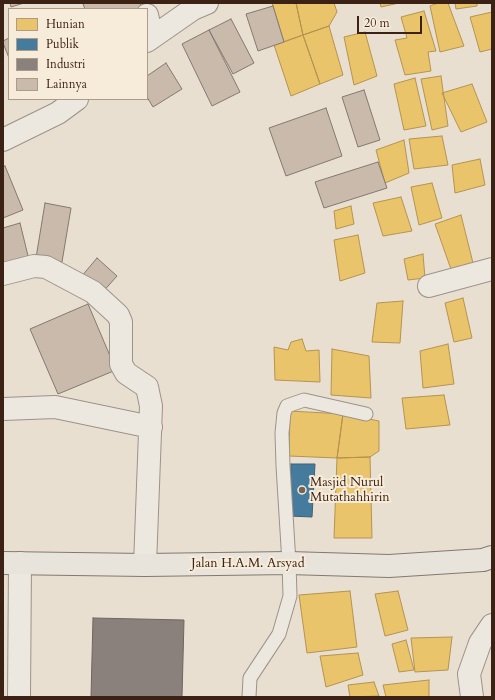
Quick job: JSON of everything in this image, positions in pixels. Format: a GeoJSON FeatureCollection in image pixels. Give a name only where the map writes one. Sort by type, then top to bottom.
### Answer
{"type":"FeatureCollection","features":[{"type":"Feature","properties":{"kind":"highway","name":"Jalan H.A.M. Arsyad"},"geometry":{"type":"LineString","coordinates":[[11,563],[145,565],[289,563],[389,566],[489,562]]}},
{"type":"Feature","properties":{"kind":"street"},"geometry":{"type":"LineString","coordinates":[[148,23],[150,39],[193,9],[206,3]]}},
{"type":"Feature","properties":{"kind":"street"},"geometry":{"type":"LineString","coordinates":[[3,140],[58,113],[76,100]]}},
{"type":"Feature","properties":{"kind":"street"},"geometry":{"type":"LineString","coordinates":[[3,274],[34,266],[46,267],[93,292],[118,315],[121,322],[121,364],[126,373],[145,386],[148,390],[151,406],[145,565]]}},
{"type":"Feature","properties":{"kind":"street"},"geometry":{"type":"LineString","coordinates":[[429,286],[492,269]]}},
{"type":"Feature","properties":{"kind":"street"},"geometry":{"type":"LineString","coordinates":[[3,409],[56,407],[151,427]]}},
{"type":"Feature","properties":{"kind":"street"},"geometry":{"type":"LineString","coordinates":[[11,563],[19,697]]}},
{"type":"Feature","properties":{"kind":"street"},"geometry":{"type":"LineString","coordinates":[[472,697],[469,674],[480,643],[492,625]]}},
{"type":"Feature","properties":{"kind":"lane"},"geometry":{"type":"LineString","coordinates":[[249,697],[250,678],[279,634],[290,596],[283,466],[282,433],[284,413],[287,406],[304,400],[366,414]]}},
{"type":"Feature","properties":{"kind":"building: Hunian"},"geometry":{"type":"Polygon","coordinates":[[[272,3],[296,3],[303,35],[284,42],[272,3]]]}},
{"type":"Feature","properties":{"kind":"building: Hunian"},"geometry":{"type":"Polygon","coordinates":[[[296,3],[334,3],[337,12],[329,26],[303,35],[296,3]]]}},
{"type":"Feature","properties":{"kind":"building: Hunian"},"geometry":{"type":"Polygon","coordinates":[[[380,3],[399,3],[381,7],[380,3]]]}},
{"type":"Feature","properties":{"kind":"building: Hunian"},"geometry":{"type":"Polygon","coordinates":[[[438,3],[448,3],[464,46],[440,52],[430,6],[438,3]]]}},
{"type":"Feature","properties":{"kind":"building: Hunian"},"geometry":{"type":"Polygon","coordinates":[[[455,3],[477,3],[477,6],[456,9],[455,3]]]}},
{"type":"Feature","properties":{"kind":"building: Hunian"},"geometry":{"type":"Polygon","coordinates":[[[424,11],[436,51],[428,52],[431,71],[405,75],[395,40],[407,38],[401,17],[424,11]]]}},
{"type":"Feature","properties":{"kind":"building: Hunian"},"geometry":{"type":"Polygon","coordinates":[[[492,12],[492,49],[480,52],[470,17],[492,12]]]}},
{"type":"Feature","properties":{"kind":"building: Hunian"},"geometry":{"type":"Polygon","coordinates":[[[329,26],[343,75],[320,84],[303,35],[329,26]]]}},
{"type":"Feature","properties":{"kind":"building: Hunian"},"geometry":{"type":"Polygon","coordinates":[[[365,32],[377,76],[354,85],[344,37],[365,32]]]}},
{"type":"Feature","properties":{"kind":"building: Hunian"},"geometry":{"type":"Polygon","coordinates":[[[303,35],[320,84],[291,96],[274,45],[303,35]]]}},
{"type":"Feature","properties":{"kind":"building: Hunian"},"geometry":{"type":"Polygon","coordinates":[[[441,76],[448,126],[432,130],[421,79],[441,76]]]}},
{"type":"Feature","properties":{"kind":"building: Hunian"},"geometry":{"type":"Polygon","coordinates":[[[415,78],[426,126],[404,130],[394,84],[415,78]]]}},
{"type":"Feature","properties":{"kind":"building: Hunian"},"geometry":{"type":"Polygon","coordinates":[[[472,84],[487,122],[461,132],[442,93],[472,84]]]}},
{"type":"Feature","properties":{"kind":"building: Hunian"},"geometry":{"type":"Polygon","coordinates":[[[442,136],[448,165],[414,169],[409,139],[442,136]]]}},
{"type":"Feature","properties":{"kind":"building: Hunian"},"geometry":{"type":"Polygon","coordinates":[[[404,140],[409,173],[385,183],[376,150],[404,140]]]}},
{"type":"Feature","properties":{"kind":"building: Hunian"},"geometry":{"type":"Polygon","coordinates":[[[480,159],[485,185],[455,193],[452,165],[480,159]]]}},
{"type":"Feature","properties":{"kind":"building: Hunian"},"geometry":{"type":"Polygon","coordinates":[[[432,183],[442,218],[419,225],[411,187],[432,183]]]}},
{"type":"Feature","properties":{"kind":"building: Hunian"},"geometry":{"type":"Polygon","coordinates":[[[401,197],[412,231],[383,236],[373,203],[401,197]]]}},
{"type":"Feature","properties":{"kind":"building: Hunian"},"geometry":{"type":"Polygon","coordinates":[[[351,206],[354,224],[336,229],[334,211],[351,206]]]}},
{"type":"Feature","properties":{"kind":"building: Hunian"},"geometry":{"type":"Polygon","coordinates":[[[461,215],[474,267],[452,272],[435,224],[461,215]]]}},
{"type":"Feature","properties":{"kind":"building: Hunian"},"geometry":{"type":"Polygon","coordinates":[[[358,235],[365,273],[340,281],[334,240],[358,235]]]}},
{"type":"Feature","properties":{"kind":"building: Hunian"},"geometry":{"type":"Polygon","coordinates":[[[423,254],[425,278],[408,280],[404,259],[423,254]]]}},
{"type":"Feature","properties":{"kind":"building: Hunian"},"geometry":{"type":"Polygon","coordinates":[[[463,298],[472,338],[454,342],[445,303],[463,298]]]}},
{"type":"Feature","properties":{"kind":"building: Hunian"},"geometry":{"type":"Polygon","coordinates":[[[403,301],[400,343],[372,342],[377,303],[403,301]]]}},
{"type":"Feature","properties":{"kind":"building: Hunian"},"geometry":{"type":"Polygon","coordinates":[[[302,339],[306,351],[319,350],[320,382],[275,380],[274,347],[288,350],[291,342],[302,339]]]}},
{"type":"Feature","properties":{"kind":"building: Hunian"},"geometry":{"type":"Polygon","coordinates":[[[448,344],[454,384],[423,388],[420,351],[448,344]]]}},
{"type":"Feature","properties":{"kind":"building: Hunian"},"geometry":{"type":"Polygon","coordinates":[[[332,349],[369,356],[371,398],[331,395],[332,349]]]}},
{"type":"Feature","properties":{"kind":"building: Hunian"},"geometry":{"type":"Polygon","coordinates":[[[444,395],[450,425],[406,429],[402,398],[444,395]]]}},
{"type":"Feature","properties":{"kind":"building: Hunian"},"geometry":{"type":"Polygon","coordinates":[[[290,411],[343,414],[337,458],[289,456],[290,411]]]}},
{"type":"Feature","properties":{"kind":"building: Hunian"},"geometry":{"type":"Polygon","coordinates":[[[343,414],[379,421],[379,451],[370,457],[337,458],[343,414]]]}},
{"type":"Feature","properties":{"kind":"building: Hunian"},"geometry":{"type":"Polygon","coordinates":[[[370,457],[372,538],[334,538],[337,458],[370,457]]]}},
{"type":"Feature","properties":{"kind":"building: Hunian"},"geometry":{"type":"Polygon","coordinates":[[[350,591],[357,647],[307,653],[299,595],[350,591]]]}},
{"type":"Feature","properties":{"kind":"building: Hunian"},"geometry":{"type":"Polygon","coordinates":[[[398,591],[408,630],[385,636],[375,594],[398,591]]]}},
{"type":"Feature","properties":{"kind":"building: Hunian"},"geometry":{"type":"Polygon","coordinates":[[[452,637],[448,670],[415,672],[411,638],[452,637]]]}},
{"type":"Feature","properties":{"kind":"building: Hunian"},"geometry":{"type":"Polygon","coordinates":[[[406,640],[414,670],[399,672],[392,644],[406,640]]]}},
{"type":"Feature","properties":{"kind":"building: Hunian"},"geometry":{"type":"Polygon","coordinates":[[[358,653],[363,675],[326,687],[320,656],[358,653]]]}},
{"type":"Feature","properties":{"kind":"building: Hunian"},"geometry":{"type":"Polygon","coordinates":[[[429,680],[429,697],[386,697],[383,685],[429,680]]]}},
{"type":"Feature","properties":{"kind":"building: Hunian"},"geometry":{"type":"Polygon","coordinates":[[[374,682],[379,696],[350,697],[348,685],[374,682]]]}},
{"type":"Feature","properties":{"kind":"building: Publik","name":"Masjid Nurul Mutathahhirin"},"geometry":{"type":"Polygon","coordinates":[[[291,464],[315,464],[312,517],[289,516],[291,464]]]}},
{"type":"Feature","properties":{"kind":"building: Industri"},"geometry":{"type":"Polygon","coordinates":[[[93,618],[184,620],[182,697],[91,697],[93,618]]]}},
{"type":"Feature","properties":{"kind":"building: Lainnya"},"geometry":{"type":"Polygon","coordinates":[[[10,3],[24,3],[11,7],[10,3]]]}},
{"type":"Feature","properties":{"kind":"building: Lainnya"},"geometry":{"type":"Polygon","coordinates":[[[140,3],[142,8],[85,8],[83,4],[140,3]]]}},
{"type":"Feature","properties":{"kind":"building: Lainnya"},"geometry":{"type":"Polygon","coordinates":[[[273,6],[284,42],[258,51],[246,14],[273,6]]]}},
{"type":"Feature","properties":{"kind":"building: Lainnya"},"geometry":{"type":"Polygon","coordinates":[[[231,19],[254,63],[233,74],[209,30],[231,19]]]}},
{"type":"Feature","properties":{"kind":"building: Lainnya"},"geometry":{"type":"Polygon","coordinates":[[[209,30],[240,92],[212,106],[182,44],[209,30]]]}},
{"type":"Feature","properties":{"kind":"building: Lainnya"},"geometry":{"type":"Polygon","coordinates":[[[8,38],[8,56],[3,43],[3,41],[8,38]]]}},
{"type":"Feature","properties":{"kind":"building: Lainnya"},"geometry":{"type":"Polygon","coordinates":[[[166,63],[182,89],[153,107],[148,99],[148,75],[166,63]]]}},
{"type":"Feature","properties":{"kind":"building: Lainnya"},"geometry":{"type":"Polygon","coordinates":[[[364,90],[380,140],[358,147],[342,97],[364,90]]]}},
{"type":"Feature","properties":{"kind":"building: Lainnya"},"geometry":{"type":"Polygon","coordinates":[[[326,108],[342,156],[286,176],[269,128],[326,108]]]}},
{"type":"Feature","properties":{"kind":"building: Lainnya"},"geometry":{"type":"Polygon","coordinates":[[[378,162],[387,188],[324,208],[315,182],[378,162]]]}},
{"type":"Feature","properties":{"kind":"building: Lainnya"},"geometry":{"type":"Polygon","coordinates":[[[5,166],[23,210],[3,218],[3,167],[5,166]]]}},
{"type":"Feature","properties":{"kind":"building: Lainnya"},"geometry":{"type":"Polygon","coordinates":[[[45,203],[71,208],[62,262],[36,258],[45,203]]]}},
{"type":"Feature","properties":{"kind":"building: Lainnya"},"geometry":{"type":"Polygon","coordinates":[[[20,223],[29,260],[3,267],[3,228],[20,223]]]}},
{"type":"Feature","properties":{"kind":"building: Lainnya"},"geometry":{"type":"Polygon","coordinates":[[[97,258],[117,276],[101,294],[81,277],[97,258]]]}},
{"type":"Feature","properties":{"kind":"building: Lainnya"},"geometry":{"type":"Polygon","coordinates":[[[88,304],[116,370],[58,394],[30,329],[88,304]]]}},
{"type":"Feature","properties":{"kind":"place","name":"Masjid Nurul Mutathahhirin"},"geometry":{"type":"Point","coordinates":[302,490]}}]}
